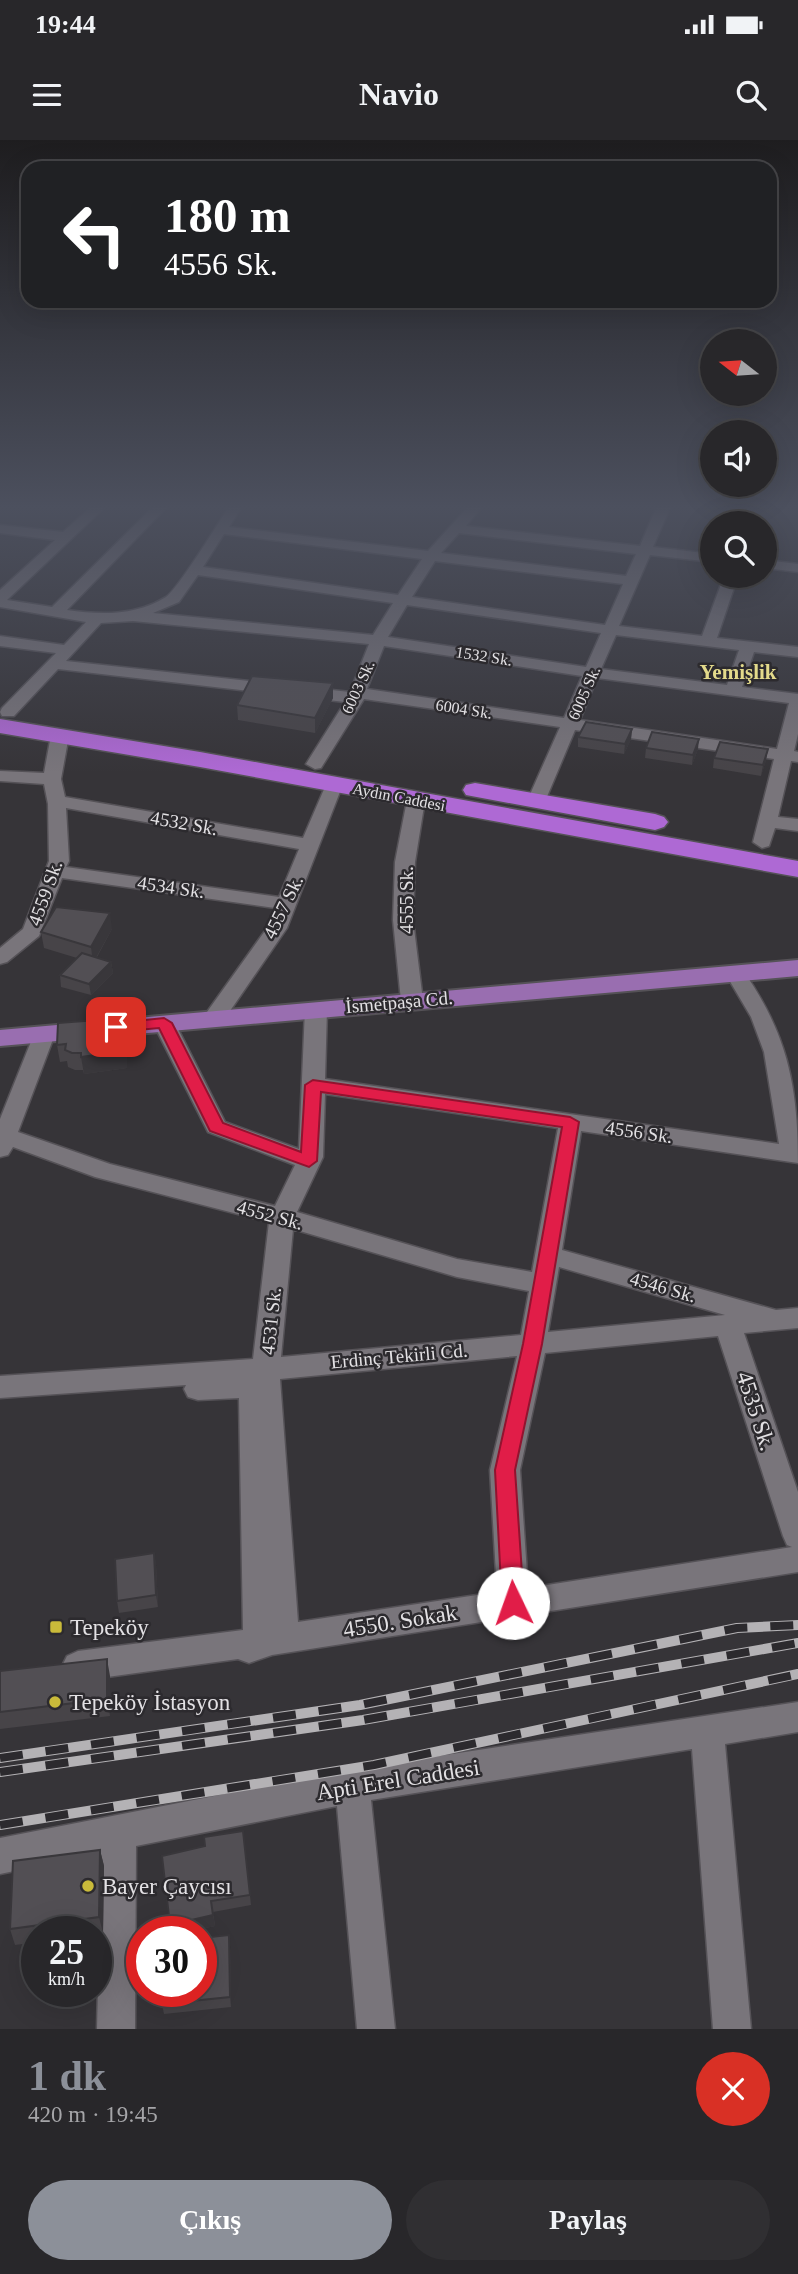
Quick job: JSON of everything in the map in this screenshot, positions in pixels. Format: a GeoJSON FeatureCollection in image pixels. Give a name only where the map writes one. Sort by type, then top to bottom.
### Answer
{"type":"FeatureCollection","features":[{"type":"Feature","properties":{"kind":"highway","name":"Aydın Caddesi"},"geometry":{"type":"LineString","coordinates":[[3,716],[70,737],[798,869]]}},
{"type":"Feature","properties":{"kind":"highway","name":"Aydın Caddesi"},"geometry":{"type":"LineString","coordinates":[[3,716],[537,799],[764,831],[798,846]]}},
{"type":"Feature","properties":{"kind":"main road","name":"İsmetpaşa Cd."},"geometry":{"type":"LineString","coordinates":[[0,1038],[798,968]]}},
{"type":"Feature","properties":{"kind":"street"},"geometry":{"type":"LineString","coordinates":[[56,612],[72,596]]}},
{"type":"Feature","properties":{"kind":"street"},"geometry":{"type":"LineString","coordinates":[[133,616],[176,596]]}},
{"type":"Feature","properties":{"kind":"street"},"geometry":{"type":"LineString","coordinates":[[383,596],[611,631],[798,652]]}},
{"type":"Feature","properties":{"kind":"street","name":"6003 Sk."},"geometry":{"type":"LineString","coordinates":[[315,764],[357,695],[378,640],[405,596]]}},
{"type":"Feature","properties":{"kind":"street","name":"6005 Sk."},"geometry":{"type":"LineString","coordinates":[[537,799],[626,596]]}},
{"type":"Feature","properties":{"kind":"street"},"geometry":{"type":"LineString","coordinates":[[708,642],[725,596]]}},
{"type":"Feature","properties":{"kind":"street","name":"1532 Sk."},"geometry":{"type":"LineString","coordinates":[[0,603],[97,619],[133,616],[378,640],[593,673],[798,699]]}},
{"type":"Feature","properties":{"kind":"street"},"geometry":{"type":"LineString","coordinates":[[3,716],[97,619]]}},
{"type":"Feature","properties":{"kind":"street"},"geometry":{"type":"LineString","coordinates":[[0,641],[67,650]]}},
{"type":"Feature","properties":{"kind":"street"},"geometry":{"type":"LineString","coordinates":[[733,691],[748,646]]}},
{"type":"Feature","properties":{"kind":"street","name":"6004 Sk."},"geometry":{"type":"LineString","coordinates":[[54,664],[357,695],[791,756]]}},
{"type":"Feature","properties":{"kind":"street"},"geometry":{"type":"LineString","coordinates":[[798,699],[791,756],[764,831],[798,825]]}},
{"type":"Feature","properties":{"kind":"street"},"geometry":{"type":"LineString","coordinates":[[0,776],[52,779],[70,737]]}},
{"type":"Feature","properties":{"kind":"street","name":"4559 Sk."},"geometry":{"type":"LineString","coordinates":[[2,955],[32,932],[60,861],[52,779]]}},
{"type":"Feature","properties":{"kind":"street","name":"4557 Sk."},"geometry":{"type":"LineString","coordinates":[[213,1019],[277,928],[334,784]]}},
{"type":"Feature","properties":{"kind":"street","name":"4555 Sk."},"geometry":{"type":"LineString","coordinates":[[412,1001],[403,920],[405,862],[416,800]]}},
{"type":"Feature","properties":{"kind":"street","name":"4532 Sk."},"geometry":{"type":"LineString","coordinates":[[56,801],[311,845]]}},
{"type":"Feature","properties":{"kind":"street","name":"4534 Sk."},"geometry":{"type":"LineString","coordinates":[[56,871],[287,904]]}},
{"type":"Feature","properties":{"kind":"street"},"geometry":{"type":"LineString","coordinates":[[735,973],[762,1017],[775,1052],[796,1155]]}},
{"type":"Feature","properties":{"kind":"street","name":"4531 Sk."},"geometry":{"type":"LineString","coordinates":[[271,1640],[266,1369],[282,1217],[309,1161],[316,1009]]}},
{"type":"Feature","properties":{"kind":"street"},"geometry":{"type":"LineString","coordinates":[[164,1023],[216,1127],[309,1161]]}},
{"type":"Feature","properties":{"kind":"street"},"geometry":{"type":"LineString","coordinates":[[2,1140],[44,1034]]}},
{"type":"Feature","properties":{"kind":"street","name":"4556 Sk."},"geometry":{"type":"LineString","coordinates":[[313,1085],[796,1155]]}},
{"type":"Feature","properties":{"kind":"street"},"geometry":{"type":"LineString","coordinates":[[513,1603],[505,1470],[533,1344],[570,1122]]}},
{"type":"Feature","properties":{"kind":"street","name":"4552 Sk."},"geometry":{"type":"LineString","coordinates":[[2,1140],[104,1171],[282,1217],[457,1268],[543,1284]]}},
{"type":"Feature","properties":{"kind":"street","name":"4546 Sk."},"geometry":{"type":"LineString","coordinates":[[548,1255],[788,1319]]}},
{"type":"Feature","properties":{"kind":"street","name":"Erdinç Tekirli Cd."},"geometry":{"type":"LineString","coordinates":[[0,1387],[266,1369],[788,1319]]}},
{"type":"Feature","properties":{"kind":"street","name":"4535 Sk."},"geometry":{"type":"LineString","coordinates":[[728,1325],[798,1536]]}},
{"type":"Feature","properties":{"kind":"street"},"geometry":{"type":"LineString","coordinates":[[0,1401],[253,1386],[271,1640]]}},
{"type":"Feature","properties":{"kind":"street","name":"4550. Sokak"},"geometry":{"type":"LineString","coordinates":[[54,1673],[798,1559]]}},
{"type":"Feature","properties":{"kind":"street","name":"Apti Erel Caddesi"},"geometry":{"type":"LineString","coordinates":[[0,1856],[352,1786],[798,1717]]}},
{"type":"Feature","properties":{"kind":"street"},"geometry":{"type":"LineString","coordinates":[[707,1732],[732,2029]]}},
{"type":"Feature","properties":{"kind":"street"},"geometry":{"type":"LineString","coordinates":[[352,1786],[376,2029]]}},
{"type":"Feature","properties":{"kind":"street"},"geometry":{"type":"LineString","coordinates":[[116,2029],[119,1834]]}},
{"type":"Feature","properties":{"kind":"building"},"geometry":{"type":"Polygon","coordinates":[[[252,676],[333,683],[315,718],[237,705],[252,676]]]}},
{"type":"Feature","properties":{"kind":"building"},"geometry":{"type":"Polygon","coordinates":[[[586,722],[632,729],[625,744],[578,737],[586,722]]]}},
{"type":"Feature","properties":{"kind":"building"},"geometry":{"type":"Polygon","coordinates":[[[652,732],[699,739],[693,755],[646,748],[652,732]]]}},
{"type":"Feature","properties":{"kind":"building"},"geometry":{"type":"Polygon","coordinates":[[[720,742],[768,749],[763,765],[714,758],[720,742]]]}},
{"type":"Feature","properties":{"kind":"building"},"geometry":{"type":"Polygon","coordinates":[[[56,907],[110,913],[91,947],[41,932],[56,907]]]}},
{"type":"Feature","properties":{"kind":"building"},"geometry":{"type":"Polygon","coordinates":[[[82,953],[111,962],[89,984],[60,975],[82,953]]]}},
{"type":"Feature","properties":{"kind":"building"},"geometry":{"type":"Polygon","coordinates":[[[124,1018],[124,1051],[81,1057],[81,1053],[65,1050],[66,1044],[57,1045],[58,1023],[124,1018]]]}},
{"type":"Feature","properties":{"kind":"building"},"geometry":{"type":"Polygon","coordinates":[[[154,1553],[156,1595],[117,1601],[115,1559],[154,1553]]]}},
{"type":"Feature","properties":{"kind":"building"},"geometry":{"type":"Polygon","coordinates":[[[107,1659],[107,1699],[0,1712],[0,1671],[107,1659]]]}},
{"type":"Feature","properties":{"kind":"building"},"geometry":{"type":"Polygon","coordinates":[[[243,1831],[250,1895],[211,1901],[213,1915],[169,1916],[162,1856],[205,1846],[204,1837],[243,1831]]]}},
{"type":"Feature","properties":{"kind":"building"},"geometry":{"type":"Polygon","coordinates":[[[100,1850],[99,1916],[21,1916],[21,1928],[10,1929],[13,1861],[100,1850]]]}},
{"type":"Feature","properties":{"kind":"building"},"geometry":{"type":"Polygon","coordinates":[[[229,1935],[230,1997],[217,1998],[217,1936],[229,1935]]]}},
{"type":"Feature","properties":{"kind":"railway"},"geometry":{"type":"LineString","coordinates":[[0,1758],[360,1705],[737,1628],[798,1625]]}},
{"type":"Feature","properties":{"kind":"railway"},"geometry":{"type":"LineString","coordinates":[[0,1772],[363,1720],[798,1643]]}},
{"type":"Feature","properties":{"kind":"railway"},"geometry":{"type":"LineString","coordinates":[[0,1825],[374,1765],[798,1674]]}},
{"type":"Feature","properties":{"kind":"place","name":"Tepeköy"},"geometry":{"type":"Point","coordinates":[56,1627]}},
{"type":"Feature","properties":{"kind":"place","name":"Tepeköy İstasyon"},"geometry":{"type":"Point","coordinates":[55,1702]}},
{"type":"Feature","properties":{"kind":"place","name":"Bayer Çaycısı"},"geometry":{"type":"Point","coordinates":[88,1886]}},
{"type":"Feature","properties":{"kind":"district","name":"Yemişlik"},"geometry":{"type":"Point","coordinates":[738,672]}},
{"type":"Feature","properties":{"kind":"route"},"geometry":{"type":"LineString","coordinates":[[116,1027],[164,1023],[216,1127],[309,1161],[313,1085],[570,1122],[533,1344],[505,1470],[513,1603]]}}]}
